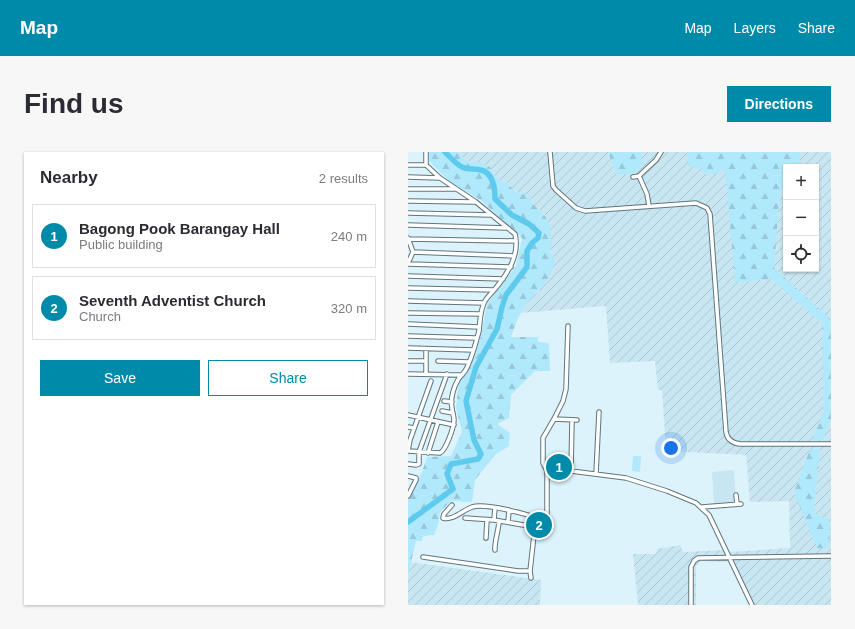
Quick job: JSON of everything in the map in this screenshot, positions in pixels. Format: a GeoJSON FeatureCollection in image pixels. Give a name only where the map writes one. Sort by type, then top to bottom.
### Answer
{"type":"FeatureCollection","features":[{"type":"Feature","properties":{"kind":"street"},"geometry":{"type":"LineString","coordinates":[[426,152],[426,165]]}},
{"type":"Feature","properties":{"kind":"street"},"geometry":{"type":"LineString","coordinates":[[550,152],[553,186],[577,209],[586,211],[696,203],[705,206],[710,212],[726,432],[728,438],[740,444],[831,444]]}},
{"type":"Feature","properties":{"kind":"street"},"geometry":{"type":"LineString","coordinates":[[633,177],[638,176],[656,160],[662,152]]}},
{"type":"Feature","properties":{"kind":"street"},"geometry":{"type":"LineString","coordinates":[[408,165],[426,165],[440,178],[476,202],[515,234],[516,241],[514,256],[510,267],[503,279],[484,303],[480,314],[479,327],[469,362],[454,390],[452,402],[454,425],[443,452],[428,453],[408,451],[409,440],[431,381]]}},
{"type":"Feature","properties":{"kind":"street"},"geometry":{"type":"LineString","coordinates":[[638,176],[647,194],[649,206]]}},
{"type":"Feature","properties":{"kind":"street"},"geometry":{"type":"LineString","coordinates":[[408,177],[440,178]]}},
{"type":"Feature","properties":{"kind":"street"},"geometry":{"type":"LineString","coordinates":[[408,189],[456,189]]}},
{"type":"Feature","properties":{"kind":"street"},"geometry":{"type":"LineString","coordinates":[[408,201],[476,202]]}},
{"type":"Feature","properties":{"kind":"street"},"geometry":{"type":"LineString","coordinates":[[408,214],[491,215]]}},
{"type":"Feature","properties":{"kind":"street"},"geometry":{"type":"LineString","coordinates":[[408,225],[506,228]]}},
{"type":"Feature","properties":{"kind":"street"},"geometry":{"type":"LineString","coordinates":[[510,267],[408,263],[413,252],[408,238],[516,241]]}},
{"type":"Feature","properties":{"kind":"street"},"geometry":{"type":"LineString","coordinates":[[413,252],[514,256]]}},
{"type":"Feature","properties":{"kind":"street"},"geometry":{"type":"LineString","coordinates":[[408,276],[503,279]]}},
{"type":"Feature","properties":{"kind":"street"},"geometry":{"type":"LineString","coordinates":[[408,288],[494,290]]}},
{"type":"Feature","properties":{"kind":"street"},"geometry":{"type":"LineString","coordinates":[[408,301],[484,303]]}},
{"type":"Feature","properties":{"kind":"street"},"geometry":{"type":"LineString","coordinates":[[408,313],[480,314]]}},
{"type":"Feature","properties":{"kind":"street"},"geometry":{"type":"LineString","coordinates":[[408,324],[479,327]]}},
{"type":"Feature","properties":{"kind":"street"},"geometry":{"type":"LineString","coordinates":[[452,505],[444,514],[443,518],[448,519],[470,507],[476,506],[509,510],[542,520],[547,516],[547,471],[543,463],[543,438],[563,401],[566,389],[568,326]]}},
{"type":"Feature","properties":{"kind":"street"},"geometry":{"type":"LineString","coordinates":[[408,336],[476,338]]}},
{"type":"Feature","properties":{"kind":"street"},"geometry":{"type":"LineString","coordinates":[[408,348],[473,350]]}},
{"type":"Feature","properties":{"kind":"street"},"geometry":{"type":"LineString","coordinates":[[426,349],[426,374]]}},
{"type":"Feature","properties":{"kind":"street"},"geometry":{"type":"LineString","coordinates":[[408,361],[425,361]]}},
{"type":"Feature","properties":{"kind":"street"},"geometry":{"type":"LineString","coordinates":[[438,361],[469,362]]}},
{"type":"Feature","properties":{"kind":"street"},"geometry":{"type":"LineString","coordinates":[[408,374],[462,375]]}},
{"type":"Feature","properties":{"kind":"street"},"geometry":{"type":"LineString","coordinates":[[408,464],[419,464],[419,452],[447,374]]}},
{"type":"Feature","properties":{"kind":"street"},"geometry":{"type":"LineString","coordinates":[[444,400],[452,402]]}},
{"type":"Feature","properties":{"kind":"street"},"geometry":{"type":"LineString","coordinates":[[442,411],[453,413]]}},
{"type":"Feature","properties":{"kind":"street"},"geometry":{"type":"LineString","coordinates":[[596,474],[598,412]]}},
{"type":"Feature","properties":{"kind":"street"},"geometry":{"type":"LineString","coordinates":[[408,415],[454,425]]}},
{"type":"Feature","properties":{"kind":"street"},"geometry":{"type":"LineString","coordinates":[[554,419],[577,420]]}},
{"type":"Feature","properties":{"kind":"street"},"geometry":{"type":"LineString","coordinates":[[571,471],[572,420]]}},
{"type":"Feature","properties":{"kind":"street"},"geometry":{"type":"LineString","coordinates":[[428,453],[438,422]]}},
{"type":"Feature","properties":{"kind":"street"},"geometry":{"type":"LineString","coordinates":[[408,427],[414,428]]}},
{"type":"Feature","properties":{"kind":"street"},"geometry":{"type":"LineString","coordinates":[[547,471],[571,471],[626,478],[682,496],[696,503],[709,515],[752,605]]}},
{"type":"Feature","properties":{"kind":"street"},"geometry":{"type":"LineString","coordinates":[[408,476],[416,478],[408,496]]}},
{"type":"Feature","properties":{"kind":"street"},"geometry":{"type":"LineString","coordinates":[[702,507],[739,504],[736,496]]}},
{"type":"Feature","properties":{"kind":"street"},"geometry":{"type":"LineString","coordinates":[[494,520],[495,508]]}},
{"type":"Feature","properties":{"kind":"street"},"geometry":{"type":"LineString","coordinates":[[508,522],[509,510]]}},
{"type":"Feature","properties":{"kind":"street"},"geometry":{"type":"LineString","coordinates":[[465,518],[494,520],[535,527]]}},
{"type":"Feature","properties":{"kind":"street"},"geometry":{"type":"LineString","coordinates":[[531,578],[530,571],[536,518]]}},
{"type":"Feature","properties":{"kind":"street"},"geometry":{"type":"LineString","coordinates":[[486,538],[487,520]]}},
{"type":"Feature","properties":{"kind":"street"},"geometry":{"type":"LineString","coordinates":[[495,550],[499,521]]}},
{"type":"Feature","properties":{"kind":"street"},"geometry":{"type":"LineString","coordinates":[[690,605],[690,568],[694,561],[701,557],[831,556]]}},
{"type":"Feature","properties":{"kind":"street"},"geometry":{"type":"LineString","coordinates":[[423,557],[530,571]]}},
{"type":"Feature","properties":{"kind":"shaded area"},"geometry":{"type":"Polygon","coordinates":[[[459,152],[831,152],[831,605],[754,605],[730,552],[790,548],[789,501],[750,502],[746,455],[666,451],[662,390],[658,390],[655,361],[610,363],[606,306],[521,313],[529,300],[539,291],[551,256],[545,215],[532,204],[524,192],[523,194],[515,191],[495,177],[490,167],[480,162],[470,162],[459,155],[459,152]]]}},
{"type":"Feature","properties":{"kind":"shaded area"},"geometry":{"type":"Polygon","coordinates":[[[734,470],[736,502],[714,503],[712,472],[734,470]]]}},
{"type":"Feature","properties":{"kind":"shaded area"},"geometry":{"type":"Polygon","coordinates":[[[680,545],[683,552],[724,550],[727,562],[701,561],[696,566],[696,605],[638,605],[633,554],[656,554],[657,549],[680,545]]]}},
{"type":"Feature","properties":{"kind":"shaded area"},"geometry":{"type":"Polygon","coordinates":[[[410,562],[541,580],[540,605],[408,605],[408,575],[410,562]]]}},
{"type":"Feature","properties":{"kind":"green space"},"geometry":{"type":"Polygon","coordinates":[[[429,152],[459,152],[459,155],[470,162],[480,162],[490,167],[495,177],[508,184],[515,191],[523,194],[524,192],[532,199],[532,203],[546,218],[551,235],[551,256],[555,259],[553,267],[546,280],[522,311],[511,337],[538,337],[538,342],[549,343],[550,371],[535,371],[511,395],[509,418],[497,424],[510,433],[509,446],[496,454],[475,480],[472,502],[451,501],[440,512],[438,525],[434,535],[423,536],[422,541],[416,541],[408,575],[408,500],[422,472],[427,457],[451,456],[462,432],[456,408],[459,381],[480,340],[487,304],[516,266],[522,238],[482,201],[449,181],[429,161],[429,152]]]}},
{"type":"Feature","properties":{"kind":"green space"},"geometry":{"type":"Polygon","coordinates":[[[608,152],[642,152],[641,158],[644,163],[635,172],[616,174],[608,152]]]}},
{"type":"Feature","properties":{"kind":"green space"},"geometry":{"type":"Polygon","coordinates":[[[687,152],[800,152],[801,164],[783,164],[783,189],[780,191],[774,268],[831,320],[831,419],[823,440],[812,440],[823,413],[822,323],[771,279],[735,283],[726,176],[722,169],[716,174],[704,174],[702,169],[689,166],[687,152]]]}},
{"type":"Feature","properties":{"kind":"green space"},"geometry":{"type":"Polygon","coordinates":[[[810,449],[820,449],[814,513],[829,520],[830,534],[827,548],[817,548],[794,493],[810,449]]]}},
{"type":"Feature","properties":{"kind":"green space"},"geometry":{"type":"Polygon","coordinates":[[[633,456],[641,456],[640,472],[632,471],[633,456]]]}},
{"type":"Feature","properties":{"kind":"waterway"},"geometry":{"type":"LineString","coordinates":[[408,522],[453,489],[447,474],[451,464],[478,459],[481,454],[474,440],[466,401],[476,367],[497,329],[506,295],[527,267],[527,251],[532,243],[538,238],[539,233],[529,224],[512,215],[495,199],[494,186],[488,174],[481,170],[462,167],[445,152]]}},
{"type":"Feature","properties":{"kind":"place","name":"Bagong Pook Barangay Hall"},"geometry":{"type":"Point","coordinates":[559,467]}},
{"type":"Feature","properties":{"kind":"place","name":"Seventh Adventist Church"},"geometry":{"type":"Point","coordinates":[539,525]}}]}
